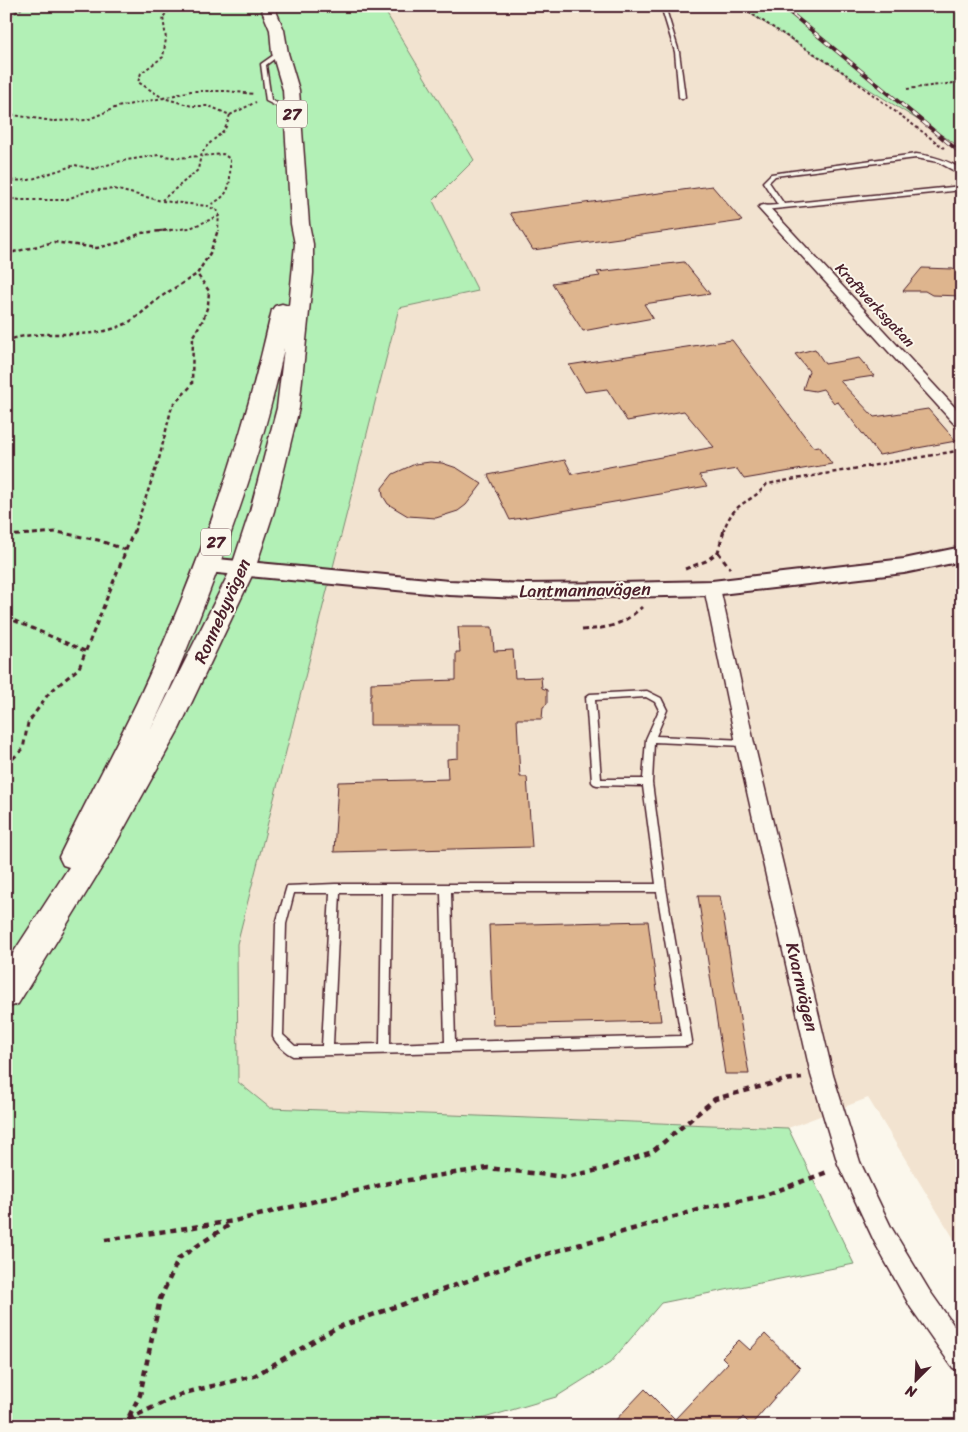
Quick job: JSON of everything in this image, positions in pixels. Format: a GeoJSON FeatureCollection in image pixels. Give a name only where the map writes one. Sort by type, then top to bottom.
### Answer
{"type":"FeatureCollection","features":[{"type":"Feature","properties":{"kind":"main road","name":"Ronnebyvägen"},"geometry":{"type":"LineString","coordinates":[[26,958],[99,846],[197,666],[242,569],[262,511],[288,408],[303,273],[304,244],[300,224],[290,90],[280,53],[277,30],[267,6]]}},
{"type":"Feature","properties":{"kind":"main road","name":"Ronnebyvägen"},"geometry":{"type":"LineString","coordinates":[[6,994],[26,958],[160,681],[207,566],[252,436],[274,356],[291,269],[293,243],[300,224]]}},
{"type":"Feature","properties":{"kind":"street","name":"Kraftverksgatan"},"geometry":{"type":"LineString","coordinates":[[764,208],[962,424]]}},
{"type":"Feature","properties":{"kind":"street","name":"Lantmannavägen"},"geometry":{"type":"LineString","coordinates":[[207,566],[458,589],[524,591],[712,588],[904,566],[962,554]]}},
{"type":"Feature","properties":{"kind":"street","name":"Kvarnvägen"},"geometry":{"type":"LineString","coordinates":[[712,588],[745,743],[822,1075],[849,1164],[883,1235],[920,1299],[962,1359]]}},
{"type":"Feature","properties":{"kind":"lane"},"geometry":{"type":"LineString","coordinates":[[663,6],[677,52],[682,97]]}},
{"type":"Feature","properties":{"kind":"lane"},"geometry":{"type":"LineString","coordinates":[[280,53],[263,64],[269,101],[292,112]]}},
{"type":"Feature","properties":{"kind":"lane"},"geometry":{"type":"LineString","coordinates":[[782,206],[766,182],[774,175],[916,156],[934,157],[948,163],[962,174]]}},
{"type":"Feature","properties":{"kind":"lane"},"geometry":{"type":"LineString","coordinates":[[764,208],[942,188],[962,188]]}},
{"type":"Feature","properties":{"kind":"lane"},"geometry":{"type":"LineString","coordinates":[[647,782],[597,782],[590,696],[647,694],[658,700],[663,710],[650,739],[647,782],[661,888],[687,1041],[293,1052],[278,1037],[282,924],[290,889],[661,888]]}},
{"type":"Feature","properties":{"kind":"lane"},"geometry":{"type":"LineString","coordinates":[[650,739],[745,743]]}},
{"type":"Feature","properties":{"kind":"lane"},"geometry":{"type":"LineString","coordinates":[[327,1051],[335,888]]}},
{"type":"Feature","properties":{"kind":"lane"},"geometry":{"type":"LineString","coordinates":[[446,888],[450,1047]]}},
{"type":"Feature","properties":{"kind":"lane"},"geometry":{"type":"LineString","coordinates":[[384,1049],[387,889]]}},
{"type":"Feature","properties":{"kind":"path"},"geometry":{"type":"LineString","coordinates":[[6,19],[25,6]]}},
{"type":"Feature","properties":{"kind":"path"},"geometry":{"type":"LineString","coordinates":[[173,6],[163,17],[166,39],[163,57],[141,73],[138,82],[163,98],[192,106],[210,106],[230,115]]}},
{"type":"Feature","properties":{"kind":"path"},"geometry":{"type":"LineString","coordinates":[[739,6],[871,92],[949,152]]}},
{"type":"Feature","properties":{"kind":"path"},"geometry":{"type":"LineString","coordinates":[[907,89],[962,82]]}},
{"type":"Feature","properties":{"kind":"path"},"geometry":{"type":"LineString","coordinates":[[6,114],[53,121],[87,120],[117,107],[190,91],[256,95],[259,97]]}},
{"type":"Feature","properties":{"kind":"path"},"geometry":{"type":"LineString","coordinates":[[162,201],[198,170],[200,155],[208,143],[225,129],[230,115],[260,101]]}},
{"type":"Feature","properties":{"kind":"path"},"geometry":{"type":"LineString","coordinates":[[6,181],[30,180],[75,165],[93,169],[136,158],[160,155],[178,158],[223,154],[230,159],[230,189],[222,201],[208,206]]}},
{"type":"Feature","properties":{"kind":"path"},"geometry":{"type":"LineString","coordinates":[[6,198],[20,200],[65,200],[88,191],[114,189],[162,201],[208,206],[219,212],[217,240],[197,274],[161,297],[135,320],[110,330],[78,334],[21,335],[6,341]]}},
{"type":"Feature","properties":{"kind":"path"},"geometry":{"type":"LineString","coordinates":[[6,254],[54,242],[97,248],[122,242],[141,233],[190,228],[219,216]]}},
{"type":"Feature","properties":{"kind":"path"},"geometry":{"type":"LineString","coordinates":[[6,765],[23,749],[28,723],[49,693],[78,668],[126,550],[159,459],[172,406],[192,385],[193,336],[202,320],[209,291],[197,274]]}},
{"type":"Feature","properties":{"kind":"path"},"geometry":{"type":"LineString","coordinates":[[758,496],[767,484],[962,450]]}},
{"type":"Feature","properties":{"kind":"path"},"geometry":{"type":"LineString","coordinates":[[6,536],[57,532],[98,540],[126,550]]}},
{"type":"Feature","properties":{"kind":"path"},"geometry":{"type":"LineString","coordinates":[[6,617],[85,651]]}},
{"type":"Feature","properties":{"kind":"path"},"geometry":{"type":"LineString","coordinates":[[105,1240],[234,1221],[390,1183],[488,1168],[566,1177],[603,1169],[652,1152],[715,1099],[785,1080],[822,1075]]}},
{"type":"Feature","properties":{"kind":"path"},"geometry":{"type":"LineString","coordinates":[[128,1418],[184,1393],[254,1376],[336,1328],[526,1260],[705,1208],[762,1196],[849,1164]]}},
{"type":"Feature","properties":{"kind":"path"},"geometry":{"type":"LineString","coordinates":[[124,1426],[140,1395],[160,1299],[180,1258],[234,1221]]}},
{"type":"Feature","properties":{"kind":"shaded area"},"geometry":{"type":"Polygon","coordinates":[[[382,6],[738,6],[962,148],[962,1252],[868,1098],[788,1128],[270,1108],[238,1082],[237,944],[399,308],[477,291],[433,201],[386,12],[382,6]]]}},
{"type":"Feature","properties":{"kind":"green space"},"geometry":{"type":"Polygon","coordinates":[[[6,6],[382,6],[474,160],[433,201],[478,291],[399,308],[237,944],[238,1082],[270,1108],[788,1128],[854,1264],[661,1303],[610,1363],[556,1397],[457,1426],[6,1426],[6,6]]]}},
{"type":"Feature","properties":{"kind":"green space"},"geometry":{"type":"Polygon","coordinates":[[[738,6],[962,6],[962,148],[738,6]]]}},
{"type":"Feature","properties":{"kind":"building"},"geometry":{"type":"Polygon","coordinates":[[[712,186],[742,221],[533,250],[510,213],[712,186]]]}},
{"type":"Feature","properties":{"kind":"building"},"geometry":{"type":"Polygon","coordinates":[[[684,262],[710,294],[644,304],[653,318],[583,331],[552,283],[600,276],[597,272],[684,262]]]}},
{"type":"Feature","properties":{"kind":"building"},"geometry":{"type":"Polygon","coordinates":[[[922,268],[953,269],[962,275],[962,296],[932,295],[925,291],[903,291],[922,268]]]}},
{"type":"Feature","properties":{"kind":"building"},"geometry":{"type":"Polygon","coordinates":[[[732,340],[813,447],[819,446],[832,464],[744,479],[737,469],[699,475],[707,486],[510,520],[488,475],[565,460],[572,474],[714,447],[684,411],[627,421],[607,389],[585,392],[569,365],[732,340]]]}},
{"type":"Feature","properties":{"kind":"building"},"geometry":{"type":"Polygon","coordinates":[[[815,349],[825,364],[859,358],[874,376],[840,381],[874,417],[928,409],[956,441],[879,455],[838,402],[834,403],[823,389],[815,391],[803,389],[809,371],[795,354],[815,349]]]}},
{"type":"Feature","properties":{"kind":"building"},"geometry":{"type":"Polygon","coordinates":[[[442,463],[457,468],[482,484],[466,505],[458,511],[436,518],[408,516],[388,504],[383,496],[382,488],[393,474],[415,464],[442,463]]]}},
{"type":"Feature","properties":{"kind":"building"},"geometry":{"type":"Polygon","coordinates":[[[458,627],[492,627],[494,651],[513,650],[515,678],[541,677],[542,688],[547,690],[547,704],[543,707],[542,719],[517,719],[520,777],[527,777],[532,847],[334,852],[338,782],[448,779],[447,759],[458,758],[458,725],[370,725],[370,696],[371,683],[456,680],[456,652],[460,652],[458,627]]]}},
{"type":"Feature","properties":{"kind":"building"},"geometry":{"type":"Polygon","coordinates":[[[698,896],[720,896],[749,1074],[725,1074],[698,896]]]}},
{"type":"Feature","properties":{"kind":"building"},"geometry":{"type":"Polygon","coordinates":[[[648,921],[661,1021],[493,1025],[489,925],[648,921]]]}},
{"type":"Feature","properties":{"kind":"building"},"geometry":{"type":"Polygon","coordinates":[[[765,1334],[800,1368],[751,1425],[743,1417],[735,1426],[610,1426],[645,1389],[675,1419],[728,1363],[722,1357],[739,1340],[750,1350],[765,1334]]]}},
{"type":"Feature","properties":{"kind":"railway"},"geometry":{"type":"LineString","coordinates":[[782,6],[962,154]]}}]}
